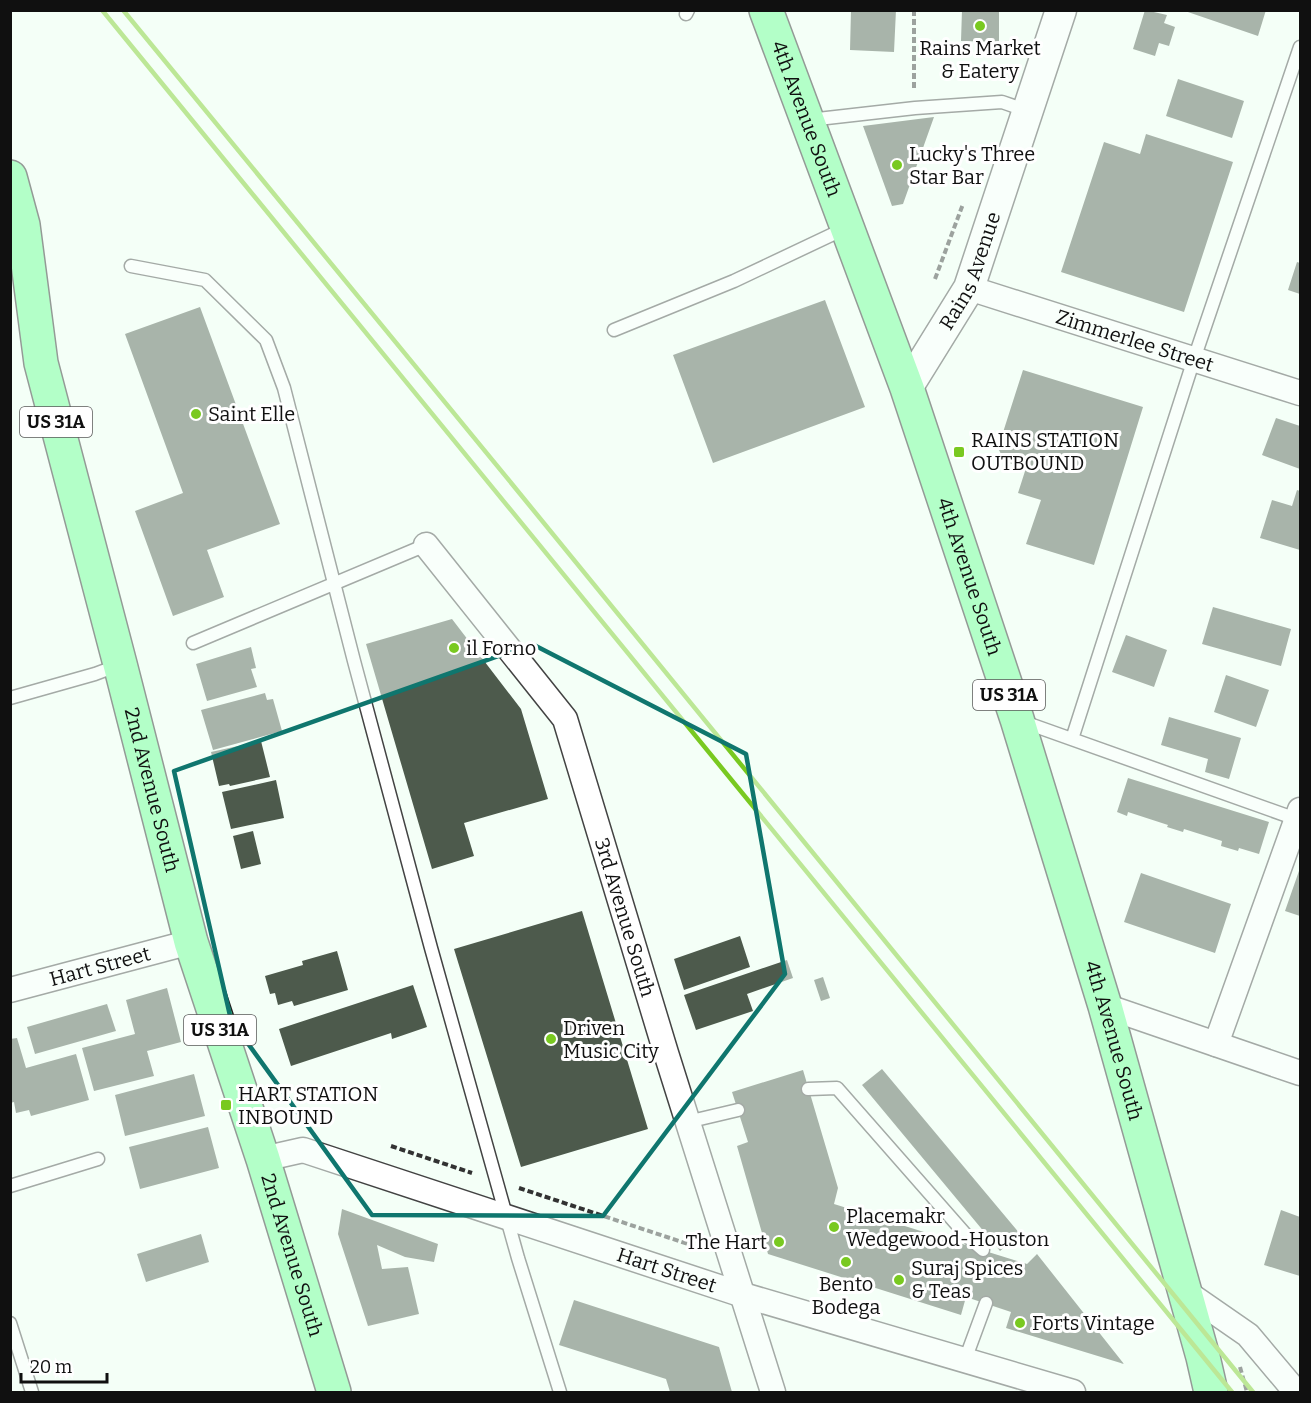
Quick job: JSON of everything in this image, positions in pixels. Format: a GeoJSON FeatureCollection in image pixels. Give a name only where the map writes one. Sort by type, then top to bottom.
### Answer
{"type":"FeatureCollection","features":[{"type":"Feature","properties":{"kind":"main road","name":"4th Avenue South"},"geometry":{"type":"LineString","coordinates":[[766,10],[907,388],[1017,720],[1105,1006],[1203,1356],[1211,1392]]}},
{"type":"Feature","properties":{"kind":"main road","name":"2nd Avenue South"},"geometry":{"type":"LineString","coordinates":[[10,177],[23,225],[40,363],[120,664],[190,942],[263,1159],[334,1392]]}},
{"type":"Feature","properties":{"kind":"street","name":"Rains Avenue"},"geometry":{"type":"LineString","coordinates":[[907,388],[969,288],[1061,10]]}},
{"type":"Feature","properties":{"kind":"street","name":"Zimmerlee Street"},"geometry":{"type":"LineString","coordinates":[[969,288],[1300,393]]}},
{"type":"Feature","properties":{"kind":"street","name":"3rd Avenue South"},"geometry":{"type":"LineString","coordinates":[[426,545],[565,719],[687,1122],[772,1392]]}},
{"type":"Feature","properties":{"kind":"street"},"geometry":{"type":"LineString","coordinates":[[1216,1044],[1300,817]]}},
{"type":"Feature","properties":{"kind":"street","name":"Hart Street"},"geometry":{"type":"LineString","coordinates":[[10,990],[190,942]]}},
{"type":"Feature","properties":{"kind":"street"},"geometry":{"type":"LineString","coordinates":[[1105,1006],[1300,1073]]}},
{"type":"Feature","properties":{"kind":"street","name":"Hart Street"},"geometry":{"type":"LineString","coordinates":[[263,1159],[303,1150],[743,1295],[1073,1392]]}},
{"type":"Feature","properties":{"kind":"street"},"geometry":{"type":"LineString","coordinates":[[1183,1290],[1248,1335],[1296,1392]]}},
{"type":"Feature","properties":{"kind":"lane"},"geometry":{"type":"LineString","coordinates":[[1072,739],[1194,358],[1300,48]]}},
{"type":"Feature","properties":{"kind":"lane"},"geometry":{"type":"LineString","coordinates":[[807,120],[915,108],[1002,102],[1028,111]]}},
{"type":"Feature","properties":{"kind":"lane"},"geometry":{"type":"LineString","coordinates":[[614,330],[734,281],[847,227]]}},
{"type":"Feature","properties":{"kind":"lane"},"geometry":{"type":"LineString","coordinates":[[132,266],[205,280],[266,340],[284,388],[354,661],[496,1181],[560,1392]]}},
{"type":"Feature","properties":{"kind":"lane"},"geometry":{"type":"LineString","coordinates":[[193,643],[426,545]]}},
{"type":"Feature","properties":{"kind":"lane"},"geometry":{"type":"LineString","coordinates":[[10,698],[95,674],[120,664]]}},
{"type":"Feature","properties":{"kind":"lane"},"geometry":{"type":"LineString","coordinates":[[1017,720],[1300,817]]}},
{"type":"Feature","properties":{"kind":"lane"},"geometry":{"type":"LineString","coordinates":[[808,1089],[837,1089],[982,1250]]}},
{"type":"Feature","properties":{"kind":"lane"},"geometry":{"type":"LineString","coordinates":[[687,1122],[738,1110]]}},
{"type":"Feature","properties":{"kind":"lane"},"geometry":{"type":"LineString","coordinates":[[10,1186],[98,1160]]}},
{"type":"Feature","properties":{"kind":"lane"},"geometry":{"type":"LineString","coordinates":[[965,1360],[986,1303]]}},
{"type":"Feature","properties":{"kind":"lane"},"geometry":{"type":"LineString","coordinates":[[10,1323],[32,1392]]}},
{"type":"Feature","properties":{"kind":"path"},"geometry":{"type":"LineString","coordinates":[[914,10],[915,108]]}},
{"type":"Feature","properties":{"kind":"path"},"geometry":{"type":"LineString","coordinates":[[391,1146],[691,1245]]}},
{"type":"Feature","properties":{"kind":"path"},"geometry":{"type":"LineString","coordinates":[[1238,1361],[1246,1392]]}},
{"type":"Feature","properties":{"kind":"highlighted area"},"geometry":{"type":"Polygon","coordinates":[[[532,644],[746,754],[785,974],[603,1216],[372,1215],[231,1020],[174,771],[532,644]]]}},
{"type":"Feature","properties":{"kind":"building"},"geometry":{"type":"Polygon","coordinates":[[[851,10],[896,10],[894,52],[850,50],[851,10]]]}},
{"type":"Feature","properties":{"kind":"building","name":"Rains Market & Eatery"},"geometry":{"type":"Polygon","coordinates":[[[962,10],[999,10],[999,42],[961,41],[962,10]]]}},
{"type":"Feature","properties":{"kind":"building"},"geometry":{"type":"Polygon","coordinates":[[[1145,10],[1167,15],[1164,23],[1175,27],[1169,46],[1159,43],[1155,56],[1133,49],[1145,10]]]}},
{"type":"Feature","properties":{"kind":"building"},"geometry":{"type":"Polygon","coordinates":[[[1182,10],[1266,10],[1258,36],[1182,10]]]}},
{"type":"Feature","properties":{"kind":"building"},"geometry":{"type":"Polygon","coordinates":[[[1178,79],[1244,101],[1232,138],[1166,116],[1178,79]]]}},
{"type":"Feature","properties":{"kind":"building","name":"Lucky's Three Star Bar"},"geometry":{"type":"Polygon","coordinates":[[[934,117],[903,204],[892,206],[863,126],[934,117]]]}},
{"type":"Feature","properties":{"kind":"building"},"geometry":{"type":"Polygon","coordinates":[[[1146,134],[1233,162],[1184,312],[1061,272],[1104,142],[1140,154],[1146,134]]]}},
{"type":"Feature","properties":{"kind":"building"},"geometry":{"type":"Polygon","coordinates":[[[1297,262],[1300,263],[1300,294],[1288,290],[1297,262]]]}},
{"type":"Feature","properties":{"kind":"building"},"geometry":{"type":"Polygon","coordinates":[[[825,300],[865,407],[713,463],[673,355],[825,300]]]}},
{"type":"Feature","properties":{"kind":"building","name":"Saint Elle"},"geometry":{"type":"Polygon","coordinates":[[[200,307],[280,524],[207,550],[224,597],[173,616],[135,511],[183,493],[125,334],[200,307]]]}},
{"type":"Feature","properties":{"kind":"building"},"geometry":{"type":"Polygon","coordinates":[[[1023,370],[1143,407],[1094,565],[1026,544],[1041,500],[1018,493],[1026,468],[1005,462],[998,448],[1023,370]]]}},
{"type":"Feature","properties":{"kind":"building"},"geometry":{"type":"Polygon","coordinates":[[[1276,418],[1300,426],[1300,469],[1262,455],[1276,418]]]}},
{"type":"Feature","properties":{"kind":"building"},"geometry":{"type":"Polygon","coordinates":[[[1297,490],[1300,491],[1300,550],[1260,538],[1272,500],[1292,506],[1297,490]]]}},
{"type":"Feature","properties":{"kind":"building"},"geometry":{"type":"Polygon","coordinates":[[[1213,607],[1291,629],[1281,666],[1202,644],[1213,607]]]}},
{"type":"Feature","properties":{"kind":"building"},"geometry":{"type":"Polygon","coordinates":[[[452,619],[521,709],[548,799],[464,823],[474,856],[432,869],[366,644],[452,619]]]}},
{"type":"Feature","properties":{"kind":"building"},"geometry":{"type":"Polygon","coordinates":[[[1126,635],[1167,650],[1154,687],[1112,672],[1126,635]]]}},
{"type":"Feature","properties":{"kind":"building"},"geometry":{"type":"Polygon","coordinates":[[[251,647],[256,668],[251,669],[257,687],[207,701],[196,664],[251,647]]]}},
{"type":"Feature","properties":{"kind":"building"},"geometry":{"type":"Polygon","coordinates":[[[1226,675],[1269,690],[1256,727],[1214,712],[1226,675]]]}},
{"type":"Feature","properties":{"kind":"building"},"geometry":{"type":"Polygon","coordinates":[[[265,693],[267,700],[273,699],[282,731],[213,750],[201,710],[265,693]]]}},
{"type":"Feature","properties":{"kind":"building"},"geometry":{"type":"Polygon","coordinates":[[[1169,717],[1241,738],[1229,779],[1205,772],[1208,759],[1161,745],[1169,717]]]}},
{"type":"Feature","properties":{"kind":"building"},"geometry":{"type":"Polygon","coordinates":[[[261,741],[270,777],[230,786],[229,784],[219,786],[211,752],[261,741]]]}},
{"type":"Feature","properties":{"kind":"building"},"geometry":{"type":"Polygon","coordinates":[[[1128,778],[1269,822],[1259,854],[1221,846],[1222,841],[1184,829],[1183,832],[1128,812],[1127,816],[1117,812],[1128,778]]]}},
{"type":"Feature","properties":{"kind":"building"},"geometry":{"type":"Polygon","coordinates":[[[276,780],[284,818],[231,829],[222,792],[276,780]]]}},
{"type":"Feature","properties":{"kind":"building"},"geometry":{"type":"Polygon","coordinates":[[[253,831],[261,864],[241,869],[233,836],[253,831]]]}},
{"type":"Feature","properties":{"kind":"building"},"geometry":{"type":"Polygon","coordinates":[[[1300,868],[1300,916],[1285,911],[1300,868]]]}},
{"type":"Feature","properties":{"kind":"building"},"geometry":{"type":"Polygon","coordinates":[[[1141,873],[1231,904],[1215,953],[1124,922],[1141,873]]]}},
{"type":"Feature","properties":{"kind":"building","name":"Driven Music City"},"geometry":{"type":"Polygon","coordinates":[[[582,911],[648,1129],[521,1167],[454,949],[582,911]]]}},
{"type":"Feature","properties":{"kind":"building"},"geometry":{"type":"Polygon","coordinates":[[[740,936],[750,967],[684,990],[674,959],[740,936]]]}},
{"type":"Feature","properties":{"kind":"building"},"geometry":{"type":"Polygon","coordinates":[[[337,951],[348,990],[294,1006],[292,1001],[278,1005],[275,993],[270,994],[265,976],[303,965],[302,961],[337,951]]]}},
{"type":"Feature","properties":{"kind":"building"},"geometry":{"type":"Polygon","coordinates":[[[787,960],[793,978],[747,994],[753,1011],[696,1030],[684,995],[787,960]]]}},
{"type":"Feature","properties":{"kind":"building"},"geometry":{"type":"Polygon","coordinates":[[[823,977],[830,998],[821,1001],[814,980],[823,977]]]}},
{"type":"Feature","properties":{"kind":"building"},"geometry":{"type":"Polygon","coordinates":[[[413,985],[427,1027],[392,1039],[391,1033],[291,1066],[279,1029],[413,985]]]}},
{"type":"Feature","properties":{"kind":"building"},"geometry":{"type":"Polygon","coordinates":[[[167,988],[181,1042],[147,1051],[154,1076],[94,1091],[82,1048],[135,1034],[126,1000],[167,988]]]}},
{"type":"Feature","properties":{"kind":"building"},"geometry":{"type":"Polygon","coordinates":[[[107,1004],[116,1031],[35,1054],[27,1027],[107,1004]]]}},
{"type":"Feature","properties":{"kind":"building"},"geometry":{"type":"Polygon","coordinates":[[[17,1038],[26,1068],[76,1054],[89,1100],[31,1116],[29,1110],[16,1113],[14,1102],[10,1103],[10,1039],[17,1038]]]}},
{"type":"Feature","properties":{"kind":"building"},"geometry":{"type":"Polygon","coordinates":[[[882,1069],[1020,1234],[1000,1251],[862,1085],[882,1069]]]}},
{"type":"Feature","properties":{"kind":"building","name":"Placemakr Wedgewood-Houston"},"geometry":{"type":"Polygon","coordinates":[[[803,1070],[838,1188],[834,1204],[1027,1264],[1037,1254],[1124,1364],[1006,1328],[1011,1312],[966,1297],[961,1315],[768,1254],[737,1146],[748,1142],[732,1092],[803,1070]]]}},
{"type":"Feature","properties":{"kind":"building"},"geometry":{"type":"Polygon","coordinates":[[[194,1074],[205,1116],[125,1136],[115,1095],[194,1074]]]}},
{"type":"Feature","properties":{"kind":"building"},"geometry":{"type":"Polygon","coordinates":[[[208,1127],[219,1168],[140,1189],[129,1147],[208,1127]]]}},
{"type":"Feature","properties":{"kind":"building"},"geometry":{"type":"Polygon","coordinates":[[[342,1209],[438,1244],[434,1262],[405,1257],[377,1245],[382,1269],[408,1267],[419,1314],[368,1326],[338,1234],[342,1209]]]}},
{"type":"Feature","properties":{"kind":"building"},"geometry":{"type":"Polygon","coordinates":[[[1281,1210],[1300,1217],[1300,1276],[1264,1265],[1281,1210]]]}},
{"type":"Feature","properties":{"kind":"building"},"geometry":{"type":"Polygon","coordinates":[[[201,1234],[209,1262],[146,1282],[137,1254],[201,1234]]]}},
{"type":"Feature","properties":{"kind":"building"},"geometry":{"type":"Polygon","coordinates":[[[574,1300],[719,1347],[732,1392],[670,1392],[666,1379],[559,1345],[574,1300]]]}},
{"type":"Feature","properties":{"kind":"railway"},"geometry":{"type":"LineString","coordinates":[[102,10],[1232,1392]]}},
{"type":"Feature","properties":{"kind":"railway"},"geometry":{"type":"LineString","coordinates":[[123,10],[1253,1392]]}},
{"type":"Feature","properties":{"kind":"place","name":"Rains Market & Eatery"},"geometry":{"type":"Point","coordinates":[980,26]}},
{"type":"Feature","properties":{"kind":"place","name":"Lucky's Three Star Bar"},"geometry":{"type":"Point","coordinates":[897,165]}},
{"type":"Feature","properties":{"kind":"place","name":"Saint Elle"},"geometry":{"type":"Point","coordinates":[196,414]}},
{"type":"Feature","properties":{"kind":"place","name":"RAINS STATION OUTBOUND"},"geometry":{"type":"Point","coordinates":[959,452]}},
{"type":"Feature","properties":{"kind":"place","name":"il Forno"},"geometry":{"type":"Point","coordinates":[454,648]}},
{"type":"Feature","properties":{"kind":"place","name":"Driven Music City"},"geometry":{"type":"Point","coordinates":[551,1039]}},
{"type":"Feature","properties":{"kind":"place","name":"HART STATION INBOUND"},"geometry":{"type":"Point","coordinates":[226,1105]}},
{"type":"Feature","properties":{"kind":"place","name":"Placemakr Wedgewood-Houston"},"geometry":{"type":"Point","coordinates":[834,1227]}},
{"type":"Feature","properties":{"kind":"place","name":"The Hart"},"geometry":{"type":"Point","coordinates":[779,1242]}},
{"type":"Feature","properties":{"kind":"place","name":"Bento Bodega"},"geometry":{"type":"Point","coordinates":[846,1262]}},
{"type":"Feature","properties":{"kind":"place","name":"Suraj Spices & Teas"},"geometry":{"type":"Point","coordinates":[899,1280]}},
{"type":"Feature","properties":{"kind":"place","name":"Forts Vintage"},"geometry":{"type":"Point","coordinates":[1020,1323]}}]}
